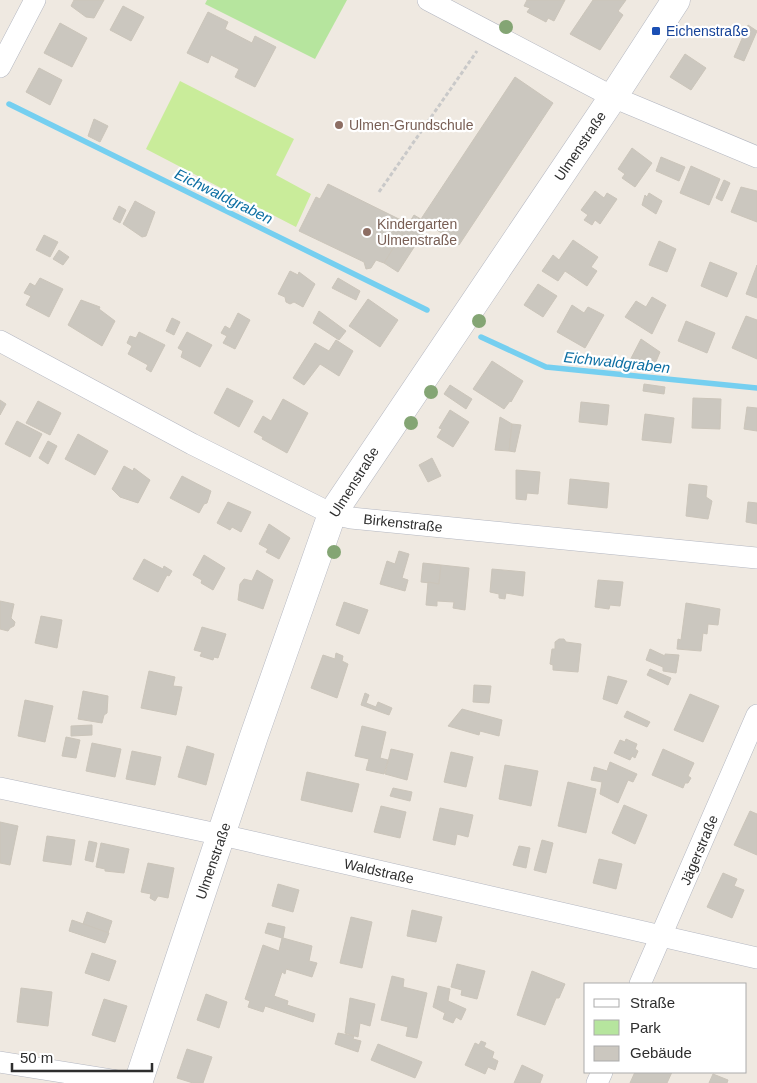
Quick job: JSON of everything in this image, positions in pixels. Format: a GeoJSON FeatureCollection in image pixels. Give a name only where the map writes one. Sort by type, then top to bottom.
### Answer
{"type":"FeatureCollection","features":[{"type":"Feature","properties":{"kind":"street"},"geometry":{"type":"LineString","coordinates":[[0,67],[35,0]]}},
{"type":"Feature","properties":{"kind":"street"},"geometry":{"type":"LineString","coordinates":[[428,0],[613,97],[757,158]]}},
{"type":"Feature","properties":{"kind":"street","name":"Ulmenstraße"},"geometry":{"type":"LineString","coordinates":[[128,1082],[222,835],[332,514],[613,97],[676,0]]}},
{"type":"Feature","properties":{"kind":"street","name":"Birkenstraße"},"geometry":{"type":"LineString","coordinates":[[0,341],[192,444],[332,514],[355,518],[757,558]]}},
{"type":"Feature","properties":{"kind":"street","name":"Jägerstraße"},"geometry":{"type":"LineString","coordinates":[[640,983],[757,715]]}},
{"type":"Feature","properties":{"kind":"street","name":"Waldstraße"},"geometry":{"type":"LineString","coordinates":[[0,788],[222,835],[757,958]]}},
{"type":"Feature","properties":{"kind":"street"},"geometry":{"type":"LineString","coordinates":[[0,1062],[128,1082]]}},
{"type":"Feature","properties":{"kind":"path"},"geometry":{"type":"LineString","coordinates":[[380,192],[477,51]]}},
{"type":"Feature","properties":{"kind":"green space"},"geometry":{"type":"Polygon","coordinates":[[[207,0],[347,0],[315,59],[205,4],[207,0]]]}},
{"type":"Feature","properties":{"kind":"green space"},"geometry":{"type":"Polygon","coordinates":[[[180,81],[294,139],[276,175],[311,194],[296,227],[146,149],[180,81]]]}},
{"type":"Feature","properties":{"kind":"building"},"geometry":{"type":"Polygon","coordinates":[[[74,0],[104,0],[94,18],[86,17],[71,6],[74,0]]]}},
{"type":"Feature","properties":{"kind":"building"},"geometry":{"type":"Polygon","coordinates":[[[527,0],[565,0],[554,21],[548,18],[546,22],[527,12],[530,8],[524,6],[527,0]]]}},
{"type":"Feature","properties":{"kind":"building"},"geometry":{"type":"Polygon","coordinates":[[[593,0],[626,0],[618,11],[623,15],[600,50],[570,34],[593,0]]]}},
{"type":"Feature","properties":{"kind":"building"},"geometry":{"type":"Polygon","coordinates":[[[123,6],[144,17],[131,41],[110,30],[123,6]]]}},
{"type":"Feature","properties":{"kind":"building"},"geometry":{"type":"Polygon","coordinates":[[[208,12],[228,22],[225,29],[252,43],[255,36],[276,47],[255,87],[235,77],[239,69],[211,55],[208,63],[187,53],[208,12]]]}},
{"type":"Feature","properties":{"kind":"building"},"geometry":{"type":"Polygon","coordinates":[[[60,23],[87,38],[72,67],[44,53],[60,23]]]}},
{"type":"Feature","properties":{"kind":"building"},"geometry":{"type":"Polygon","coordinates":[[[748,25],[757,31],[744,61],[734,57],[748,25]]]}},
{"type":"Feature","properties":{"kind":"building"},"geometry":{"type":"Polygon","coordinates":[[[685,54],[706,68],[691,90],[670,77],[685,54]]]}},
{"type":"Feature","properties":{"kind":"building"},"geometry":{"type":"Polygon","coordinates":[[[39,68],[62,80],[50,105],[26,92],[39,68]]]}},
{"type":"Feature","properties":{"kind":"building"},"geometry":{"type":"Polygon","coordinates":[[[515,77],[553,103],[459,245],[421,219],[515,77]]]}},
{"type":"Feature","properties":{"kind":"building"},"geometry":{"type":"Polygon","coordinates":[[[94,119],[108,126],[100,142],[88,136],[94,119]]]}},
{"type":"Feature","properties":{"kind":"building"},"geometry":{"type":"Polygon","coordinates":[[[632,148],[652,163],[635,187],[622,178],[625,174],[618,169],[632,148]]]}},
{"type":"Feature","properties":{"kind":"building"},"geometry":{"type":"Polygon","coordinates":[[[661,157],[685,167],[679,181],[656,171],[661,157]]]}},
{"type":"Feature","properties":{"kind":"building"},"geometry":{"type":"Polygon","coordinates":[[[691,166],[720,179],[709,205],[680,193],[691,166]]]}},
{"type":"Feature","properties":{"kind":"building"},"geometry":{"type":"Polygon","coordinates":[[[724,180],[730,183],[722,201],[716,198],[724,180]]]}},
{"type":"Feature","properties":{"kind":"building"},"geometry":{"type":"Polygon","coordinates":[[[328,184],[409,224],[384,263],[376,260],[371,268],[366,269],[364,262],[299,231],[316,197],[320,199],[328,184]]]}},
{"type":"Feature","properties":{"kind":"building"},"geometry":{"type":"Polygon","coordinates":[[[741,187],[757,191],[757,222],[731,212],[741,187]]]}},
{"type":"Feature","properties":{"kind":"building"},"geometry":{"type":"Polygon","coordinates":[[[595,191],[604,198],[607,193],[617,199],[600,224],[595,220],[592,225],[584,220],[588,215],[581,210],[595,191]]]}},
{"type":"Feature","properties":{"kind":"building"},"geometry":{"type":"Polygon","coordinates":[[[649,193],[662,201],[656,214],[642,205],[645,195],[647,197],[649,193]]]}},
{"type":"Feature","properties":{"kind":"building"},"geometry":{"type":"Polygon","coordinates":[[[135,201],[155,212],[146,236],[142,237],[123,224],[135,201]]]}},
{"type":"Feature","properties":{"kind":"building"},"geometry":{"type":"Polygon","coordinates":[[[119,206],[126,210],[120,223],[113,219],[119,206]]]}},
{"type":"Feature","properties":{"kind":"building"},"geometry":{"type":"Polygon","coordinates":[[[414,215],[429,224],[398,272],[384,263],[414,215]]]}},
{"type":"Feature","properties":{"kind":"building"},"geometry":{"type":"Polygon","coordinates":[[[44,235],[58,242],[50,257],[36,250],[44,235]]]}},
{"type":"Feature","properties":{"kind":"building"},"geometry":{"type":"Polygon","coordinates":[[[573,240],[598,257],[591,267],[597,271],[587,286],[565,271],[558,281],[542,271],[553,255],[559,260],[573,240]]]}},
{"type":"Feature","properties":{"kind":"building"},"geometry":{"type":"Polygon","coordinates":[[[659,241],[676,249],[667,272],[649,265],[659,241]]]}},
{"type":"Feature","properties":{"kind":"building"},"geometry":{"type":"Polygon","coordinates":[[[59,250],[69,257],[63,265],[53,259],[59,250]]]}},
{"type":"Feature","properties":{"kind":"building"},"geometry":{"type":"Polygon","coordinates":[[[710,262],[737,273],[727,297],[701,286],[710,262]]]}},
{"type":"Feature","properties":{"kind":"building"},"geometry":{"type":"Polygon","coordinates":[[[757,265],[757,298],[746,294],[757,265]]]}},
{"type":"Feature","properties":{"kind":"building"},"geometry":{"type":"Polygon","coordinates":[[[290,271],[298,275],[299,272],[315,284],[303,307],[294,302],[290,304],[286,302],[285,297],[278,294],[290,271]]]}},
{"type":"Feature","properties":{"kind":"building"},"geometry":{"type":"Polygon","coordinates":[[[40,278],[63,289],[49,317],[26,305],[31,296],[24,293],[30,283],[35,286],[40,278]]]}},
{"type":"Feature","properties":{"kind":"building"},"geometry":{"type":"Polygon","coordinates":[[[338,278],[360,291],[356,300],[332,288],[338,278]]]}},
{"type":"Feature","properties":{"kind":"building"},"geometry":{"type":"Polygon","coordinates":[[[538,284],[557,296],[543,317],[524,305],[538,284]]]}},
{"type":"Feature","properties":{"kind":"building"},"geometry":{"type":"Polygon","coordinates":[[[652,297],[666,305],[652,334],[625,317],[636,301],[646,307],[652,297]]]}},
{"type":"Feature","properties":{"kind":"building"},"geometry":{"type":"Polygon","coordinates":[[[368,299],[398,320],[380,347],[349,326],[368,299]]]}},
{"type":"Feature","properties":{"kind":"building"},"geometry":{"type":"Polygon","coordinates":[[[81,300],[100,307],[99,309],[115,321],[102,346],[68,325],[81,300]]]}},
{"type":"Feature","properties":{"kind":"building"},"geometry":{"type":"Polygon","coordinates":[[[572,305],[584,313],[588,307],[604,315],[585,348],[557,332],[572,305]]]}},
{"type":"Feature","properties":{"kind":"building"},"geometry":{"type":"Polygon","coordinates":[[[319,311],[346,331],[339,340],[313,323],[319,311]]]}},
{"type":"Feature","properties":{"kind":"building"},"geometry":{"type":"Polygon","coordinates":[[[238,313],[250,320],[235,349],[223,343],[227,336],[221,333],[225,326],[230,329],[238,313]]]}},
{"type":"Feature","properties":{"kind":"building"},"geometry":{"type":"Polygon","coordinates":[[[746,316],[757,320],[757,359],[732,348],[746,316]]]}},
{"type":"Feature","properties":{"kind":"building"},"geometry":{"type":"Polygon","coordinates":[[[172,318],[180,322],[174,335],[166,331],[172,318]]]}},
{"type":"Feature","properties":{"kind":"building"},"geometry":{"type":"Polygon","coordinates":[[[686,321],[715,333],[707,353],[678,341],[686,321]]]}},
{"type":"Feature","properties":{"kind":"building"},"geometry":{"type":"Polygon","coordinates":[[[139,332],[165,345],[151,372],[146,369],[148,365],[128,354],[132,346],[127,343],[130,336],[136,338],[139,332]]]}},
{"type":"Feature","properties":{"kind":"building"},"geometry":{"type":"Polygon","coordinates":[[[187,332],[212,345],[200,367],[181,357],[183,351],[178,348],[187,332]]]}},
{"type":"Feature","properties":{"kind":"building"},"geometry":{"type":"Polygon","coordinates":[[[641,339],[660,352],[652,371],[626,368],[641,339]]]}},
{"type":"Feature","properties":{"kind":"building"},"geometry":{"type":"Polygon","coordinates":[[[336,340],[353,351],[339,376],[320,364],[304,385],[293,378],[315,343],[329,351],[336,340]]]}},
{"type":"Feature","properties":{"kind":"building"},"geometry":{"type":"Polygon","coordinates":[[[492,361],[523,381],[511,402],[504,409],[473,389],[492,361]]]}},
{"type":"Feature","properties":{"kind":"building"},"geometry":{"type":"Polygon","coordinates":[[[644,384],[665,387],[664,394],[643,391],[644,384]]]}},
{"type":"Feature","properties":{"kind":"building"},"geometry":{"type":"Polygon","coordinates":[[[450,385],[472,399],[466,409],[444,394],[450,385]]]}},
{"type":"Feature","properties":{"kind":"building"},"geometry":{"type":"Polygon","coordinates":[[[227,388],[253,401],[239,427],[214,413],[227,388]]]}},
{"type":"Feature","properties":{"kind":"building"},"geometry":{"type":"Polygon","coordinates":[[[693,398],[721,399],[720,429],[692,428],[693,398]]]}},
{"type":"Feature","properties":{"kind":"building"},"geometry":{"type":"Polygon","coordinates":[[[283,399],[308,413],[287,453],[262,439],[263,437],[254,432],[263,416],[271,421],[283,399]]]}},
{"type":"Feature","properties":{"kind":"building"},"geometry":{"type":"Polygon","coordinates":[[[0,400],[6,404],[0,415],[0,400]]]}},
{"type":"Feature","properties":{"kind":"building"},"geometry":{"type":"Polygon","coordinates":[[[38,401],[61,413],[50,435],[26,423],[38,401]]]}},
{"type":"Feature","properties":{"kind":"building"},"geometry":{"type":"Polygon","coordinates":[[[581,402],[609,405],[607,425],[579,422],[581,402]]]}},
{"type":"Feature","properties":{"kind":"building"},"geometry":{"type":"Polygon","coordinates":[[[747,407],[757,408],[757,431],[744,429],[747,407]]]}},
{"type":"Feature","properties":{"kind":"building"},"geometry":{"type":"Polygon","coordinates":[[[450,410],[469,422],[453,447],[437,437],[442,429],[439,428],[450,410]]]}},
{"type":"Feature","properties":{"kind":"building"},"geometry":{"type":"Polygon","coordinates":[[[645,414],[674,418],[671,443],[642,440],[645,414]]]}},
{"type":"Feature","properties":{"kind":"building"},"geometry":{"type":"Polygon","coordinates":[[[500,417],[512,424],[509,451],[495,450],[500,417]]]}},
{"type":"Feature","properties":{"kind":"building"},"geometry":{"type":"Polygon","coordinates":[[[17,421],[42,434],[30,457],[5,444],[17,421]]]}},
{"type":"Feature","properties":{"kind":"building"},"geometry":{"type":"Polygon","coordinates":[[[512,424],[521,425],[515,452],[509,451],[512,424]]]}},
{"type":"Feature","properties":{"kind":"building"},"geometry":{"type":"Polygon","coordinates":[[[78,434],[108,451],[95,475],[65,459],[78,434]]]}},
{"type":"Feature","properties":{"kind":"building"},"geometry":{"type":"Polygon","coordinates":[[[48,441],[57,446],[48,464],[39,458],[48,441]]]}},
{"type":"Feature","properties":{"kind":"building"},"geometry":{"type":"Polygon","coordinates":[[[432,458],[441,476],[428,482],[419,465],[432,458]]]}},
{"type":"Feature","properties":{"kind":"building"},"geometry":{"type":"Polygon","coordinates":[[[124,466],[133,471],[134,468],[150,480],[138,503],[120,497],[112,489],[124,466]]]}},
{"type":"Feature","properties":{"kind":"building"},"geometry":{"type":"Polygon","coordinates":[[[516,470],[540,472],[538,494],[527,493],[526,500],[516,499],[516,470]]]}},
{"type":"Feature","properties":{"kind":"building"},"geometry":{"type":"Polygon","coordinates":[[[182,476],[211,491],[207,503],[204,504],[199,513],[170,498],[182,476]]]}},
{"type":"Feature","properties":{"kind":"building"},"geometry":{"type":"Polygon","coordinates":[[[570,479],[609,483],[607,508],[568,504],[570,479]]]}},
{"type":"Feature","properties":{"kind":"building"},"geometry":{"type":"Polygon","coordinates":[[[689,484],[707,486],[706,497],[712,501],[708,519],[686,516],[689,484]]]}},
{"type":"Feature","properties":{"kind":"building"},"geometry":{"type":"Polygon","coordinates":[[[228,502],[251,512],[241,532],[232,527],[230,530],[217,523],[228,502]]]}},
{"type":"Feature","properties":{"kind":"building"},"geometry":{"type":"Polygon","coordinates":[[[748,502],[757,503],[757,524],[746,522],[748,502]]]}},
{"type":"Feature","properties":{"kind":"building"},"geometry":{"type":"Polygon","coordinates":[[[269,524],[290,538],[279,559],[266,552],[268,549],[259,544],[269,524]]]}},
{"type":"Feature","properties":{"kind":"building"},"geometry":{"type":"Polygon","coordinates":[[[399,551],[409,554],[402,578],[408,580],[405,591],[380,584],[387,561],[395,564],[399,551]]]}},
{"type":"Feature","properties":{"kind":"building"},"geometry":{"type":"Polygon","coordinates":[[[204,555],[225,568],[213,590],[201,583],[202,580],[193,575],[204,555]]]}},
{"type":"Feature","properties":{"kind":"building"},"geometry":{"type":"Polygon","coordinates":[[[144,559],[163,569],[164,566],[172,571],[169,576],[167,575],[158,592],[133,579],[144,559]]]}},
{"type":"Feature","properties":{"kind":"building"},"geometry":{"type":"Polygon","coordinates":[[[423,563],[441,565],[439,584],[421,582],[423,563]]]}},
{"type":"Feature","properties":{"kind":"building"},"geometry":{"type":"Polygon","coordinates":[[[441,565],[469,568],[465,610],[453,608],[454,602],[437,601],[437,606],[426,605],[428,582],[439,584],[441,565]]]}},
{"type":"Feature","properties":{"kind":"building"},"geometry":{"type":"Polygon","coordinates":[[[492,569],[525,572],[523,596],[506,593],[505,599],[499,598],[499,594],[490,592],[492,569]]]}},
{"type":"Feature","properties":{"kind":"building"},"geometry":{"type":"Polygon","coordinates":[[[257,570],[273,580],[263,609],[238,600],[240,584],[244,579],[252,581],[257,570]]]}},
{"type":"Feature","properties":{"kind":"building"},"geometry":{"type":"Polygon","coordinates":[[[598,580],[623,582],[620,606],[610,605],[609,609],[595,607],[598,580]]]}},
{"type":"Feature","properties":{"kind":"building"},"geometry":{"type":"Polygon","coordinates":[[[0,601],[14,604],[11,618],[15,622],[14,626],[8,631],[0,629],[0,601]]]}},
{"type":"Feature","properties":{"kind":"building"},"geometry":{"type":"Polygon","coordinates":[[[344,602],[368,610],[359,634],[336,625],[344,602]]]}},
{"type":"Feature","properties":{"kind":"building"},"geometry":{"type":"Polygon","coordinates":[[[686,603],[720,609],[718,625],[708,624],[707,634],[703,633],[701,651],[677,649],[678,639],[681,640],[686,603]]]}},
{"type":"Feature","properties":{"kind":"building"},"geometry":{"type":"Polygon","coordinates":[[[41,616],[62,620],[57,648],[35,643],[41,616]]]}},
{"type":"Feature","properties":{"kind":"building"},"geometry":{"type":"Polygon","coordinates":[[[202,627],[226,634],[218,658],[214,657],[213,660],[200,656],[202,652],[194,650],[202,627]]]}},
{"type":"Feature","properties":{"kind":"building"},"geometry":{"type":"Polygon","coordinates":[[[559,639],[581,644],[578,672],[553,670],[553,665],[550,664],[552,649],[555,649],[555,642],[559,639]]]}},
{"type":"Feature","properties":{"kind":"building"},"geometry":{"type":"Polygon","coordinates":[[[650,649],[665,656],[665,654],[679,655],[676,673],[663,671],[663,667],[646,660],[650,649]]]}},
{"type":"Feature","properties":{"kind":"building"},"geometry":{"type":"Polygon","coordinates":[[[336,653],[343,656],[342,661],[348,664],[337,698],[311,688],[323,655],[335,659],[336,653]]]}},
{"type":"Feature","properties":{"kind":"building"},"geometry":{"type":"Polygon","coordinates":[[[650,669],[671,678],[668,685],[647,675],[650,669]]]}},
{"type":"Feature","properties":{"kind":"building"},"geometry":{"type":"Polygon","coordinates":[[[149,671],[175,677],[173,686],[182,687],[176,715],[141,708],[149,671]]]}},
{"type":"Feature","properties":{"kind":"building"},"geometry":{"type":"Polygon","coordinates":[[[608,676],[627,681],[617,704],[603,699],[608,676]]]}},
{"type":"Feature","properties":{"kind":"building"},"geometry":{"type":"Polygon","coordinates":[[[474,685],[491,686],[489,703],[473,702],[474,685]]]}},
{"type":"Feature","properties":{"kind":"building"},"geometry":{"type":"Polygon","coordinates":[[[83,691],[108,696],[107,713],[104,715],[102,723],[78,719],[83,691]]]}},
{"type":"Feature","properties":{"kind":"building"},"geometry":{"type":"Polygon","coordinates":[[[365,693],[369,695],[366,703],[376,707],[378,702],[392,708],[389,715],[361,705],[365,693]]]}},
{"type":"Feature","properties":{"kind":"building"},"geometry":{"type":"Polygon","coordinates":[[[690,694],[719,706],[703,742],[674,730],[690,694]]]}},
{"type":"Feature","properties":{"kind":"building"},"geometry":{"type":"Polygon","coordinates":[[[25,700],[53,706],[45,742],[18,736],[25,700]]]}},
{"type":"Feature","properties":{"kind":"building"},"geometry":{"type":"Polygon","coordinates":[[[462,709],[502,720],[499,736],[480,731],[479,735],[448,726],[462,709]]]}},
{"type":"Feature","properties":{"kind":"building"},"geometry":{"type":"Polygon","coordinates":[[[627,711],[650,722],[647,727],[624,717],[627,711]]]}},
{"type":"Feature","properties":{"kind":"building"},"geometry":{"type":"Polygon","coordinates":[[[92,725],[92,735],[71,736],[71,726],[92,725]]]}},
{"type":"Feature","properties":{"kind":"building"},"geometry":{"type":"Polygon","coordinates":[[[362,726],[386,732],[380,758],[388,760],[384,774],[366,770],[369,759],[355,756],[362,726]]]}},
{"type":"Feature","properties":{"kind":"building"},"geometry":{"type":"Polygon","coordinates":[[[66,737],[80,740],[76,758],[62,756],[66,737]]]}},
{"type":"Feature","properties":{"kind":"building"},"geometry":{"type":"Polygon","coordinates":[[[626,739],[637,744],[635,749],[638,751],[635,758],[632,756],[630,760],[614,753],[620,740],[625,742],[626,739]]]}},
{"type":"Feature","properties":{"kind":"building"},"geometry":{"type":"Polygon","coordinates":[[[92,743],[121,749],[115,777],[86,771],[92,743]]]}},
{"type":"Feature","properties":{"kind":"building"},"geometry":{"type":"Polygon","coordinates":[[[187,746],[214,754],[206,785],[178,777],[187,746]]]}},
{"type":"Feature","properties":{"kind":"building"},"geometry":{"type":"Polygon","coordinates":[[[391,749],[413,754],[407,780],[385,774],[391,749]]]}},
{"type":"Feature","properties":{"kind":"building"},"geometry":{"type":"Polygon","coordinates":[[[663,749],[694,763],[688,776],[691,778],[688,783],[685,783],[683,788],[652,775],[663,749]]]}},
{"type":"Feature","properties":{"kind":"building"},"geometry":{"type":"Polygon","coordinates":[[[132,751],[161,757],[155,785],[126,779],[132,751]]]}},
{"type":"Feature","properties":{"kind":"building"},"geometry":{"type":"Polygon","coordinates":[[[451,752],[473,757],[466,787],[444,782],[451,752]]]}},
{"type":"Feature","properties":{"kind":"building"},"geometry":{"type":"Polygon","coordinates":[[[610,762],[637,774],[633,782],[628,780],[618,803],[600,794],[602,782],[591,780],[594,767],[607,771],[610,762]]]}},
{"type":"Feature","properties":{"kind":"building"},"geometry":{"type":"Polygon","coordinates":[[[505,765],[538,771],[531,806],[499,799],[505,765]]]}},
{"type":"Feature","properties":{"kind":"building"},"geometry":{"type":"Polygon","coordinates":[[[307,772],[359,784],[352,812],[301,800],[307,772]]]}},
{"type":"Feature","properties":{"kind":"building"},"geometry":{"type":"Polygon","coordinates":[[[568,782],[596,789],[586,833],[558,826],[568,782]]]}},
{"type":"Feature","properties":{"kind":"building"},"geometry":{"type":"Polygon","coordinates":[[[393,788],[412,792],[410,801],[390,796],[393,788]]]}},
{"type":"Feature","properties":{"kind":"building"},"geometry":{"type":"Polygon","coordinates":[[[624,805],[647,815],[635,844],[612,833],[624,805]]]}},
{"type":"Feature","properties":{"kind":"building"},"geometry":{"type":"Polygon","coordinates":[[[381,806],[406,812],[400,838],[374,832],[381,806]]]}},
{"type":"Feature","properties":{"kind":"building"},"geometry":{"type":"Polygon","coordinates":[[[440,808],[473,815],[468,837],[457,834],[455,845],[433,840],[440,808]]]}},
{"type":"Feature","properties":{"kind":"building"},"geometry":{"type":"Polygon","coordinates":[[[750,811],[757,814],[757,855],[734,845],[750,811]]]}},
{"type":"Feature","properties":{"kind":"building"},"geometry":{"type":"Polygon","coordinates":[[[0,822],[18,826],[10,865],[0,863],[0,822]]]}},
{"type":"Feature","properties":{"kind":"building"},"geometry":{"type":"Polygon","coordinates":[[[47,836],[75,840],[71,865],[43,861],[47,836]]]}},
{"type":"Feature","properties":{"kind":"building"},"geometry":{"type":"Polygon","coordinates":[[[542,840],[553,843],[546,873],[534,870],[542,840]]]}},
{"type":"Feature","properties":{"kind":"building"},"geometry":{"type":"Polygon","coordinates":[[[89,841],[97,843],[93,862],[85,860],[89,841]]]}},
{"type":"Feature","properties":{"kind":"building"},"geometry":{"type":"Polygon","coordinates":[[[101,843],[129,849],[124,873],[105,871],[105,869],[96,867],[101,843]]]}},
{"type":"Feature","properties":{"kind":"building"},"geometry":{"type":"Polygon","coordinates":[[[519,846],[530,848],[526,868],[513,865],[519,846]]]}},
{"type":"Feature","properties":{"kind":"building"},"geometry":{"type":"Polygon","coordinates":[[[599,859],[622,864],[616,889],[593,883],[599,859]]]}},
{"type":"Feature","properties":{"kind":"building"},"geometry":{"type":"Polygon","coordinates":[[[148,863],[174,868],[168,898],[158,896],[155,901],[150,898],[151,894],[141,892],[148,863]]]}},
{"type":"Feature","properties":{"kind":"building"},"geometry":{"type":"Polygon","coordinates":[[[723,873],[737,879],[734,886],[744,890],[732,918],[707,907],[723,873]]]}},
{"type":"Feature","properties":{"kind":"building"},"geometry":{"type":"Polygon","coordinates":[[[278,884],[299,890],[293,912],[272,906],[278,884]]]}},
{"type":"Feature","properties":{"kind":"building"},"geometry":{"type":"Polygon","coordinates":[[[412,910],[442,917],[436,942],[407,936],[412,910]]]}},
{"type":"Feature","properties":{"kind":"building"},"geometry":{"type":"Polygon","coordinates":[[[87,912],[112,921],[108,933],[83,924],[87,912]]]}},
{"type":"Feature","properties":{"kind":"building"},"geometry":{"type":"Polygon","coordinates":[[[351,917],[372,922],[362,968],[340,963],[351,917]]]}},
{"type":"Feature","properties":{"kind":"building"},"geometry":{"type":"Polygon","coordinates":[[[72,920],[109,933],[105,943],[69,931],[72,920]]]}},
{"type":"Feature","properties":{"kind":"building"},"geometry":{"type":"Polygon","coordinates":[[[268,923],[285,927],[283,938],[312,946],[309,961],[317,963],[312,977],[286,969],[285,974],[282,972],[274,996],[288,1001],[287,1005],[315,1014],[313,1022],[265,1006],[263,1012],[248,1007],[250,1001],[245,999],[263,945],[279,951],[282,938],[265,933],[268,923]]]}},
{"type":"Feature","properties":{"kind":"building"},"geometry":{"type":"Polygon","coordinates":[[[92,953],[116,961],[109,981],[85,973],[92,953]]]}},
{"type":"Feature","properties":{"kind":"building"},"geometry":{"type":"Polygon","coordinates":[[[457,964],[485,971],[477,999],[461,995],[462,990],[451,987],[457,964]]]}},
{"type":"Feature","properties":{"kind":"building"},"geometry":{"type":"Polygon","coordinates":[[[532,971],[565,984],[559,998],[556,998],[545,1025],[517,1015],[532,971]]]}},
{"type":"Feature","properties":{"kind":"building"},"geometry":{"type":"Polygon","coordinates":[[[392,976],[404,979],[403,987],[427,993],[417,1038],[406,1036],[408,1027],[381,1020],[392,976]]]}},
{"type":"Feature","properties":{"kind":"building"},"geometry":{"type":"Polygon","coordinates":[[[438,986],[450,989],[448,1001],[466,1009],[461,1020],[456,1017],[453,1023],[443,1019],[445,1013],[433,1007],[438,986]]]}},
{"type":"Feature","properties":{"kind":"building"},"geometry":{"type":"Polygon","coordinates":[[[21,988],[52,992],[48,1026],[17,1022],[21,988]]]}},
{"type":"Feature","properties":{"kind":"building"},"geometry":{"type":"Polygon","coordinates":[[[206,994],[227,1002],[219,1028],[197,1020],[206,994]]]}},
{"type":"Feature","properties":{"kind":"building"},"geometry":{"type":"Polygon","coordinates":[[[350,998],[375,1004],[370,1026],[360,1023],[358,1037],[345,1033],[350,998]]]}},
{"type":"Feature","properties":{"kind":"building"},"geometry":{"type":"Polygon","coordinates":[[[104,999],[127,1006],[115,1042],[92,1035],[104,999]]]}},
{"type":"Feature","properties":{"kind":"building"},"geometry":{"type":"Polygon","coordinates":[[[338,1033],[354,1036],[353,1039],[361,1041],[358,1052],[335,1044],[338,1033]]]}},
{"type":"Feature","properties":{"kind":"building"},"geometry":{"type":"Polygon","coordinates":[[[481,1041],[486,1043],[484,1047],[494,1052],[492,1058],[498,1061],[495,1070],[488,1067],[485,1074],[465,1065],[475,1043],[479,1045],[481,1041]]]}},
{"type":"Feature","properties":{"kind":"building"},"geometry":{"type":"Polygon","coordinates":[[[378,1044],[422,1062],[415,1078],[371,1060],[378,1044]]]}},
{"type":"Feature","properties":{"kind":"building"},"geometry":{"type":"Polygon","coordinates":[[[187,1049],[212,1057],[203,1083],[193,1083],[177,1078],[187,1049]]]}},
{"type":"Feature","properties":{"kind":"building"},"geometry":{"type":"Polygon","coordinates":[[[522,1065],[543,1075],[540,1083],[514,1083],[522,1065]]]}},
{"type":"Feature","properties":{"kind":"building"},"geometry":{"type":"Polygon","coordinates":[[[635,1073],[672,1073],[667,1083],[630,1083],[635,1073]]]}},
{"type":"Feature","properties":{"kind":"building"},"geometry":{"type":"Polygon","coordinates":[[[713,1074],[728,1080],[727,1083],[709,1083],[713,1074]]]}},
{"type":"Feature","properties":{"kind":"waterway","name":"Eichwaldgraben"},"geometry":{"type":"LineString","coordinates":[[9,104],[427,310]]}},
{"type":"Feature","properties":{"kind":"waterway","name":"Eichwaldgraben"},"geometry":{"type":"LineString","coordinates":[[481,337],[546,367],[757,388]]}},
{"type":"Feature","properties":{"kind":"place","name":"Eichenstraße"},"geometry":{"type":"Point","coordinates":[656,31]}},
{"type":"Feature","properties":{"kind":"place","name":"Ulmen-Grundschule"},"geometry":{"type":"Point","coordinates":[339,125]}},
{"type":"Feature","properties":{"kind":"place","name":"Kindergarten Ulmenstraße"},"geometry":{"type":"Point","coordinates":[367,232]}}]}
